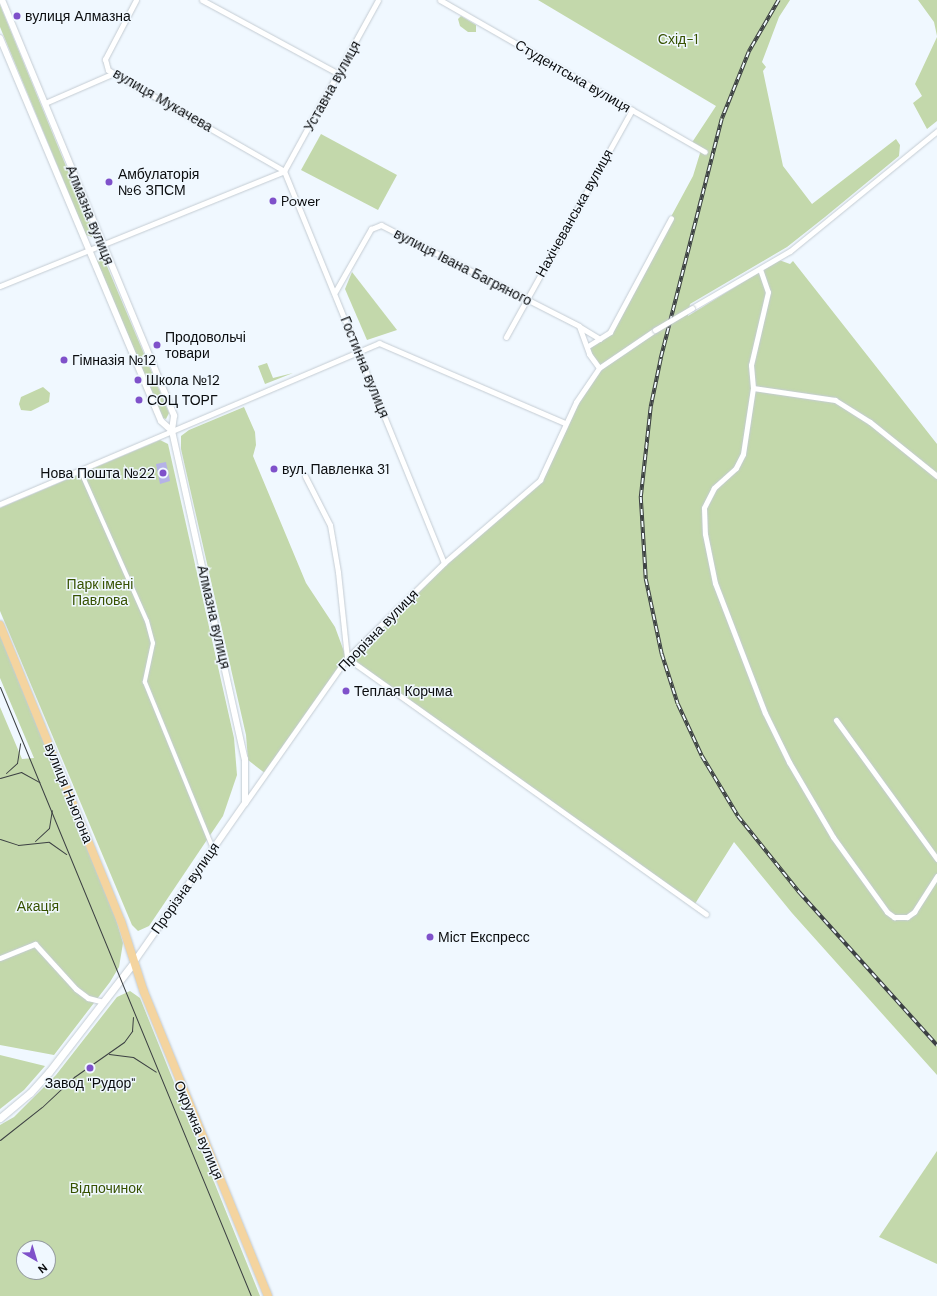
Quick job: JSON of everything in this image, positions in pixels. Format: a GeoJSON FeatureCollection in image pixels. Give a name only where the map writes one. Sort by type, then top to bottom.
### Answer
{"type":"FeatureCollection","features":[{"type":"Feature","properties":{"kind":"main road","name":"вулиця Ньютона"},"geometry":{"type":"LineString","coordinates":[[0,625],[121,921],[134,962]]}},
{"type":"Feature","properties":{"kind":"main road","name":"Прорізна вулиця"},"geometry":{"type":"LineString","coordinates":[[0,1118],[30,1093],[104,1002],[134,962]]}},
{"type":"Feature","properties":{"kind":"main road","name":"Окружна вулиця"},"geometry":{"type":"LineString","coordinates":[[134,962],[268,1296]]}},
{"type":"Feature","properties":{"kind":"street","name":"Алмазна вулиця"},"geometry":{"type":"LineString","coordinates":[[2,0],[174,416],[172,431],[241,736],[246,767],[245,803]]}},
{"type":"Feature","properties":{"kind":"street","name":"вулиця Мукачева"},"geometry":{"type":"LineString","coordinates":[[136,0],[105,58],[108,70],[284,171]]}},
{"type":"Feature","properties":{"kind":"street"},"geometry":{"type":"LineString","coordinates":[[202,0],[339,74]]}},
{"type":"Feature","properties":{"kind":"street","name":"Уставна вулиця"},"geometry":{"type":"LineString","coordinates":[[284,171],[339,74],[378,0]]}},
{"type":"Feature","properties":{"kind":"street","name":"Студентська вулиця"},"geometry":{"type":"LineString","coordinates":[[440,0],[706,152]]}},
{"type":"Feature","properties":{"kind":"street","name":"Алмазна вулиця"},"geometry":{"type":"LineString","coordinates":[[0,38],[161,421],[172,431]]}},
{"type":"Feature","properties":{"kind":"street"},"geometry":{"type":"LineString","coordinates":[[45,103],[114,73]]}},
{"type":"Feature","properties":{"kind":"street","name":"Нахічеванська вулиця"},"geometry":{"type":"LineString","coordinates":[[506,337],[632,110]]}},
{"type":"Feature","properties":{"kind":"street","name":"Прорізна вулиця"},"geometry":{"type":"LineString","coordinates":[[134,962],[347,658],[444,563],[540,480],[565,423],[599,368],[655,330],[760,268],[824,225],[937,131]]}},
{"type":"Feature","properties":{"kind":"street"},"geometry":{"type":"LineString","coordinates":[[0,286],[102,243],[284,171]]}},
{"type":"Feature","properties":{"kind":"street","name":"Гостинна вулиця"},"geometry":{"type":"LineString","coordinates":[[284,171],[335,292],[444,563]]}},
{"type":"Feature","properties":{"kind":"street"},"geometry":{"type":"LineString","coordinates":[[588,346],[610,332],[671,218]]}},
{"type":"Feature","properties":{"kind":"street","name":"вулиця Івана Багряного"},"geometry":{"type":"LineString","coordinates":[[335,292],[371,229],[381,225],[579,326],[600,339]]}},
{"type":"Feature","properties":{"kind":"street"},"geometry":{"type":"LineString","coordinates":[[760,268],[768,292],[751,365],[753,388],[740,462],[714,488],[704,508],[705,534],[715,583],[731,626],[789,762],[833,837],[887,912],[894,916],[907,917],[937,876]]}},
{"type":"Feature","properties":{"kind":"street"},"geometry":{"type":"LineString","coordinates":[[579,326],[599,368]]}},
{"type":"Feature","properties":{"kind":"street"},"geometry":{"type":"LineString","coordinates":[[0,504],[379,343],[565,423]]}},
{"type":"Feature","properties":{"kind":"street"},"geometry":{"type":"LineString","coordinates":[[753,388],[835,400],[870,422],[937,476]]}},
{"type":"Feature","properties":{"kind":"street"},"geometry":{"type":"LineString","coordinates":[[80,470],[147,621],[153,643],[145,682],[213,849]]}},
{"type":"Feature","properties":{"kind":"street"},"geometry":{"type":"LineString","coordinates":[[306,476],[330,525],[338,572],[347,658],[706,914]]}},
{"type":"Feature","properties":{"kind":"street"},"geometry":{"type":"LineString","coordinates":[[836,720],[937,859]]}},
{"type":"Feature","properties":{"kind":"street"},"geometry":{"type":"LineString","coordinates":[[0,958],[35,944],[76,990],[104,1002]]}},
{"type":"Feature","properties":{"kind":"green space","name":"Схід-1"},"geometry":{"type":"Polygon","coordinates":[[[538,0],[790,0],[779,17],[762,62],[766,67],[763,71],[783,166],[812,204],[896,139],[900,145],[899,156],[825,217],[787,247],[690,304],[688,316],[779,260],[790,264],[793,261],[937,444],[937,1075],[792,913],[734,842],[693,907],[347,658],[266,774],[248,760],[246,735],[181,449],[181,436],[189,430],[244,407],[255,432],[256,445],[253,456],[306,583],[335,627],[346,657],[444,563],[540,480],[565,423],[599,368],[588,346],[606,337],[693,176],[701,150],[691,144],[716,106],[538,0]]]}},
{"type":"Feature","properties":{"kind":"green space"},"geometry":{"type":"Polygon","coordinates":[[[918,0],[937,0],[937,36],[934,22],[918,0]]]}},
{"type":"Feature","properties":{"kind":"green space"},"geometry":{"type":"Polygon","coordinates":[[[0,5],[93,232],[92,237],[86,235],[0,27],[0,5]]]}},
{"type":"Feature","properties":{"kind":"green space"},"geometry":{"type":"Polygon","coordinates":[[[461,16],[476,25],[476,32],[468,32],[460,26],[458,19],[461,16]]]}},
{"type":"Feature","properties":{"kind":"green space"},"geometry":{"type":"Polygon","coordinates":[[[937,37],[937,121],[927,129],[913,103],[922,96],[915,84],[937,37]]]}},
{"type":"Feature","properties":{"kind":"green space"},"geometry":{"type":"Polygon","coordinates":[[[321,134],[397,175],[378,210],[301,170],[321,134]]]}},
{"type":"Feature","properties":{"kind":"green space"},"geometry":{"type":"Polygon","coordinates":[[[100,257],[104,259],[169,413],[166,419],[163,418],[97,261],[100,257]]]}},
{"type":"Feature","properties":{"kind":"green space"},"geometry":{"type":"Polygon","coordinates":[[[352,272],[397,330],[367,340],[345,289],[352,272]]]}},
{"type":"Feature","properties":{"kind":"green space"},"geometry":{"type":"Polygon","coordinates":[[[267,363],[273,378],[293,373],[265,384],[258,366],[267,363]]]}},
{"type":"Feature","properties":{"kind":"green space"},"geometry":{"type":"Polygon","coordinates":[[[43,387],[50,393],[49,402],[31,411],[21,410],[19,404],[21,397],[43,387]]]}},
{"type":"Feature","properties":{"kind":"green space","name":"Парк імені Павлова"},"geometry":{"type":"Polygon","coordinates":[[[160,440],[168,444],[234,738],[237,775],[223,816],[149,926],[138,931],[132,925],[0,611],[0,508],[160,440]]]}},
{"type":"Feature","properties":{"kind":"green space","name":"Акація"},"geometry":{"type":"Polygon","coordinates":[[[0,634],[115,916],[123,943],[119,967],[110,982],[54,1055],[0,1045],[0,707],[22,759],[34,758],[0,678],[0,634]]]}},
{"type":"Feature","properties":{"kind":"green space","name":"Відпочинок"},"geometry":{"type":"Polygon","coordinates":[[[130,991],[140,998],[260,1296],[0,1296],[0,1125],[14,1117],[56,1075],[117,997],[130,991]]]}},
{"type":"Feature","properties":{"kind":"green space"},"geometry":{"type":"Polygon","coordinates":[[[0,1055],[45,1066],[24,1090],[0,1109],[0,1055]]]}},
{"type":"Feature","properties":{"kind":"green space"},"geometry":{"type":"Polygon","coordinates":[[[937,1151],[937,1264],[879,1237],[937,1151]]]}},
{"type":"Feature","properties":{"kind":"building","name":"Нова Пошта №22"},"geometry":{"type":"Polygon","coordinates":[[[166,462],[170,481],[160,484],[156,464],[166,462]]]}},
{"type":"Feature","properties":{"kind":"tram line"},"geometry":{"type":"LineString","coordinates":[[0,687],[251,1296]]}},
{"type":"Feature","properties":{"kind":"tram line"},"geometry":{"type":"LineString","coordinates":[[6,773],[17,763],[20,743]]}},
{"type":"Feature","properties":{"kind":"tram line"},"geometry":{"type":"LineString","coordinates":[[0,778],[21,772],[39,782]]}},
{"type":"Feature","properties":{"kind":"tram line"},"geometry":{"type":"LineString","coordinates":[[35,841],[49,828],[52,810]]}},
{"type":"Feature","properties":{"kind":"tram line"},"geometry":{"type":"LineString","coordinates":[[0,839],[18,845],[49,842],[66,854]]}},
{"type":"Feature","properties":{"kind":"tram line"},"geometry":{"type":"LineString","coordinates":[[0,1140],[42,1107],[74,1077],[124,1042],[132,1031],[133,1017]]}},
{"type":"Feature","properties":{"kind":"tram line"},"geometry":{"type":"LineString","coordinates":[[109,1054],[133,1057],[156,1072]]}},
{"type":"Feature","properties":{"kind":"railway"},"geometry":{"type":"LineString","coordinates":[[779,0],[749,52],[722,119],[661,359],[651,407],[641,497],[646,579],[662,654],[678,704],[702,756],[738,816],[800,893],[937,1045]]}},
{"type":"Feature","properties":{"kind":"place","name":"вулиця Алмазна"},"geometry":{"type":"Point","coordinates":[17,16]}},
{"type":"Feature","properties":{"kind":"place","name":"Амбулаторія №6 ЗПСМ"},"geometry":{"type":"Point","coordinates":[109,182]}},
{"type":"Feature","properties":{"kind":"place","name":"Power"},"geometry":{"type":"Point","coordinates":[273,201]}},
{"type":"Feature","properties":{"kind":"place","name":"Продовольчі товари"},"geometry":{"type":"Point","coordinates":[157,345]}},
{"type":"Feature","properties":{"kind":"place","name":"Гімназія №12"},"geometry":{"type":"Point","coordinates":[64,360]}},
{"type":"Feature","properties":{"kind":"place","name":"Школа №12"},"geometry":{"type":"Point","coordinates":[138,380]}},
{"type":"Feature","properties":{"kind":"place","name":"СОЦ ТОРГ"},"geometry":{"type":"Point","coordinates":[139,400]}},
{"type":"Feature","properties":{"kind":"place","name":"вул. Павленка 31"},"geometry":{"type":"Point","coordinates":[274,469]}},
{"type":"Feature","properties":{"kind":"place","name":"Нова Пошта №22"},"geometry":{"type":"Point","coordinates":[163,473]}},
{"type":"Feature","properties":{"kind":"place","name":"Теплая Корчма"},"geometry":{"type":"Point","coordinates":[346,691]}},
{"type":"Feature","properties":{"kind":"place","name":"Міст Експресс"},"geometry":{"type":"Point","coordinates":[430,937]}},
{"type":"Feature","properties":{"kind":"place","name":"Завод \"Рудор\""},"geometry":{"type":"Point","coordinates":[90,1068]}}]}
